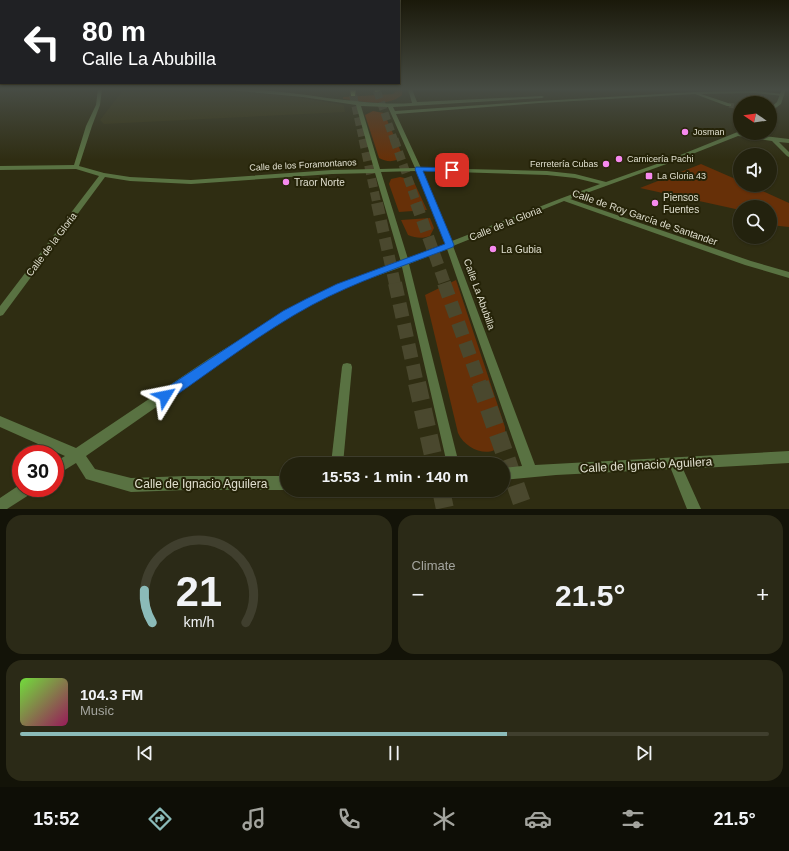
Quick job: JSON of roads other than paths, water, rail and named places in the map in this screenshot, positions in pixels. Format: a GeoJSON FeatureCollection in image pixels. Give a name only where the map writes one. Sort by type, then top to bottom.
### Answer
{"type":"FeatureCollection","features":[{"type":"Feature","properties":{"kind":"street"},"geometry":{"type":"LineString","coordinates":[[76,167],[95,113]]}},
{"type":"Feature","properties":{"kind":"street"},"geometry":{"type":"LineString","coordinates":[[361,113],[406,263],[451,457]]}},
{"type":"Feature","properties":{"kind":"street","name":"Calle La Abubilla"},"geometry":{"type":"LineString","coordinates":[[394,113],[419,169],[450,245],[531,472]]}},
{"type":"Feature","properties":{"kind":"street","name":"Calle de la Gloria"},"geometry":{"type":"LineString","coordinates":[[64,464],[287,314],[340,286],[406,263],[564,199],[733,135]]}},
{"type":"Feature","properties":{"kind":"street"},"geometry":{"type":"LineString","coordinates":[[774,140],[789,155]]}},
{"type":"Feature","properties":{"kind":"street","name":"Calle de la Gloria"},"geometry":{"type":"LineString","coordinates":[[774,140],[789,141]]}},
{"type":"Feature","properties":{"kind":"street","name":"Calle de los Foramontanos"},"geometry":{"type":"LineString","coordinates":[[0,168],[76,167],[103,175],[130,179],[191,182],[378,170],[419,169],[548,173],[575,176],[607,184]]}},
{"type":"Feature","properties":{"kind":"street","name":"Calle de la Gloria"},"geometry":{"type":"LineString","coordinates":[[0,313],[103,175]]}},
{"type":"Feature","properties":{"kind":"street","name":"Calle de Roy García de Santander"},"geometry":{"type":"LineString","coordinates":[[564,199],[789,275]]}},
{"type":"Feature","properties":{"kind":"street"},"geometry":{"type":"LineString","coordinates":[[339,457],[347,367]]}},
{"type":"Feature","properties":{"kind":"street"},"geometry":{"type":"LineString","coordinates":[[0,421],[78,455]]}},
{"type":"Feature","properties":{"kind":"street","name":"Calle de Ignacio Aguilera"},"geometry":{"type":"LineString","coordinates":[[78,455],[91,474],[131,485],[186,483],[280,483]]}},
{"type":"Feature","properties":{"kind":"street","name":"Calle de Ignacio Aguilera"},"geometry":{"type":"LineString","coordinates":[[510,474],[789,457]]}},
{"type":"Feature","properties":{"kind":"street"},"geometry":{"type":"LineString","coordinates":[[674,464],[694,509]]}},
{"type":"Feature","properties":{"kind":"street"},"geometry":{"type":"LineString","coordinates":[[0,506],[14,497]]}},
{"type":"Feature","properties":{"kind":"tunnel"},"geometry":{"type":"LineString","coordinates":[[357,113],[363,140]]}},
{"type":"Feature","properties":{"kind":"tunnel"},"geometry":{"type":"LineString","coordinates":[[385,113],[394,140]]}},
{"type":"Feature","properties":{"kind":"tunnel"},"geometry":{"type":"LineString","coordinates":[[363,139],[377,204]]}},
{"type":"Feature","properties":{"kind":"tunnel"},"geometry":{"type":"LineString","coordinates":[[394,139],[417,204]]}},
{"type":"Feature","properties":{"kind":"tunnel"},"geometry":{"type":"LineString","coordinates":[[377,203],[395,284]]}},
{"type":"Feature","properties":{"kind":"tunnel"},"geometry":{"type":"LineString","coordinates":[[416,203],[445,284]]}},
{"type":"Feature","properties":{"kind":"tunnel"},"geometry":{"type":"LineString","coordinates":[[395,283],[417,384]]}},
{"type":"Feature","properties":{"kind":"tunnel"},"geometry":{"type":"LineString","coordinates":[[444,283],[480,384]]}},
{"type":"Feature","properties":{"kind":"tunnel"},"geometry":{"type":"LineString","coordinates":[[417,383],[433,457]]}},
{"type":"Feature","properties":{"kind":"tunnel"},"geometry":{"type":"LineString","coordinates":[[480,383],[524,509]]}},
{"type":"Feature","properties":{"kind":"tunnel"},"geometry":{"type":"LineString","coordinates":[[442,497],[445,509]]}},
{"type":"Feature","properties":{"kind":"place","name":"Josman"},"geometry":{"type":"Point","coordinates":[685,132]}},
{"type":"Feature","properties":{"kind":"place","name":"Carnicería Pachi"},"geometry":{"type":"Point","coordinates":[619,159]}},
{"type":"Feature","properties":{"kind":"place","name":"Ferretería Cubas"},"geometry":{"type":"Point","coordinates":[606,164]}},
{"type":"Feature","properties":{"kind":"place","name":"La Gloria 43"},"geometry":{"type":"Point","coordinates":[649,176]}},
{"type":"Feature","properties":{"kind":"place","name":"Traor Norte"},"geometry":{"type":"Point","coordinates":[286,182]}},
{"type":"Feature","properties":{"kind":"place","name":"Piensos Fuentes"},"geometry":{"type":"Point","coordinates":[655,203]}},
{"type":"Feature","properties":{"kind":"place","name":"La Gubia"},"geometry":{"type":"Point","coordinates":[493,249]}}]}
